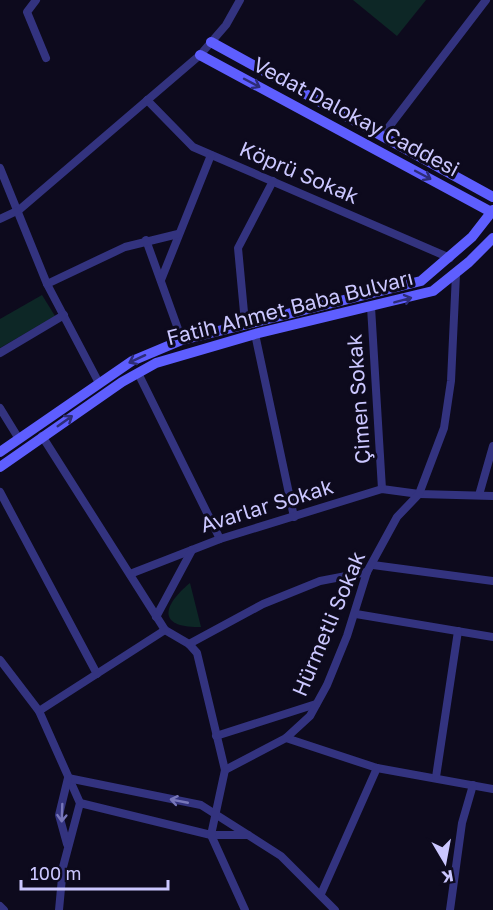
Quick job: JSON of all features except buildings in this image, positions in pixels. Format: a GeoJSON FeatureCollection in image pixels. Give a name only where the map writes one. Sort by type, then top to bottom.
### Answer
{"type":"FeatureCollection","features":[{"type":"Feature","properties":{"kind":"main road","name":"Vedat Dalokay Caddesi"},"geometry":{"type":"LineString","coordinates":[[211,42],[493,197]]}},
{"type":"Feature","properties":{"kind":"main road","name":"Vedat Dalokay Caddesi"},"geometry":{"type":"LineString","coordinates":[[200,55],[493,212]]}},
{"type":"Feature","properties":{"kind":"main road","name":"Fatih Ahmet Baba Bulvarı"},"geometry":{"type":"LineString","coordinates":[[0,453],[132,361],[182,340],[421,281],[472,237],[493,212]]}},
{"type":"Feature","properties":{"kind":"main road","name":"Fatih Ahmet Baba Bulvarı"},"geometry":{"type":"LineString","coordinates":[[0,467],[42,436],[156,363],[255,334],[433,291],[456,274],[493,238]]}},
{"type":"Feature","properties":{"kind":"street"},"geometry":{"type":"LineString","coordinates":[[36,0],[27,12],[46,58]]}},
{"type":"Feature","properties":{"kind":"street"},"geometry":{"type":"LineString","coordinates":[[0,219],[19,210],[200,55],[226,25],[240,0]]}},
{"type":"Feature","properties":{"kind":"street"},"geometry":{"type":"LineString","coordinates":[[382,136],[486,0]]}},
{"type":"Feature","properties":{"kind":"street","name":"Köprü Sokak"},"geometry":{"type":"LineString","coordinates":[[147,100],[193,147],[450,258]]}},
{"type":"Feature","properties":{"kind":"street"},"geometry":{"type":"LineString","coordinates":[[161,280],[211,154]]}},
{"type":"Feature","properties":{"kind":"street"},"geometry":{"type":"LineString","coordinates":[[0,168],[19,210],[47,284],[99,383]]}},
{"type":"Feature","properties":{"kind":"street"},"geometry":{"type":"LineString","coordinates":[[245,323],[238,248],[273,181]]}},
{"type":"Feature","properties":{"kind":"street"},"geometry":{"type":"LineString","coordinates":[[47,284],[78,267],[146,240],[178,234]]}},
{"type":"Feature","properties":{"kind":"street"},"geometry":{"type":"LineString","coordinates":[[146,240],[182,340]]}},
{"type":"Feature","properties":{"kind":"street","name":"Hürmetli Sokak"},"geometry":{"type":"LineString","coordinates":[[225,770],[286,738],[310,716],[356,614],[367,572],[373,565],[397,518],[419,494],[444,428],[451,381],[456,274]]}},
{"type":"Feature","properties":{"kind":"street","name":"Çimen Sokak"},"geometry":{"type":"LineString","coordinates":[[371,307],[382,489]]}},
{"type":"Feature","properties":{"kind":"street"},"geometry":{"type":"LineString","coordinates":[[0,353],[64,315]]}},
{"type":"Feature","properties":{"kind":"street"},"geometry":{"type":"LineString","coordinates":[[255,334],[294,517]]}},
{"type":"Feature","properties":{"kind":"street"},"geometry":{"type":"LineString","coordinates":[[138,374],[220,539]]}},
{"type":"Feature","properties":{"kind":"street"},"geometry":{"type":"LineString","coordinates":[[0,408],[19,439]]}},
{"type":"Feature","properties":{"kind":"street"},"geometry":{"type":"LineString","coordinates":[[42,436],[165,630],[189,644],[197,653],[225,770],[211,835],[245,910]]}},
{"type":"Feature","properties":{"kind":"street"},"geometry":{"type":"LineString","coordinates":[[479,495],[493,446]]}},
{"type":"Feature","properties":{"kind":"street","name":"Avarlar Sokak"},"geometry":{"type":"LineString","coordinates":[[130,574],[220,539],[382,489],[419,494],[493,496]]}},
{"type":"Feature","properties":{"kind":"street"},"geometry":{"type":"LineString","coordinates":[[0,492],[97,674]]}},
{"type":"Feature","properties":{"kind":"street"},"geometry":{"type":"LineString","coordinates":[[156,617],[192,550]]}},
{"type":"Feature","properties":{"kind":"street"},"geometry":{"type":"LineString","coordinates":[[373,565],[493,581]]}},
{"type":"Feature","properties":{"kind":"street"},"geometry":{"type":"LineString","coordinates":[[189,644],[263,604],[320,580],[367,572]]}},
{"type":"Feature","properties":{"kind":"street"},"geometry":{"type":"LineString","coordinates":[[356,614],[493,637]]}},
{"type":"Feature","properties":{"kind":"street"},"geometry":{"type":"LineString","coordinates":[[39,711],[165,630]]}},
{"type":"Feature","properties":{"kind":"street"},"geometry":{"type":"LineString","coordinates":[[436,777],[458,631]]}},
{"type":"Feature","properties":{"kind":"street"},"geometry":{"type":"LineString","coordinates":[[0,660],[39,711],[80,803],[68,847],[59,910]]}},
{"type":"Feature","properties":{"kind":"street"},"geometry":{"type":"LineString","coordinates":[[216,736],[316,704]]}},
{"type":"Feature","properties":{"kind":"street"},"geometry":{"type":"LineString","coordinates":[[286,738],[377,768],[493,789]]}},
{"type":"Feature","properties":{"kind":"street"},"geometry":{"type":"LineString","coordinates":[[321,894],[377,768]]}},
{"type":"Feature","properties":{"kind":"street"},"geometry":{"type":"LineString","coordinates":[[68,778],[201,805],[281,856],[335,910]]}},
{"type":"Feature","properties":{"kind":"street"},"geometry":{"type":"LineString","coordinates":[[68,778],[59,815],[68,847]]}},
{"type":"Feature","properties":{"kind":"street"},"geometry":{"type":"LineString","coordinates":[[450,910],[462,823],[473,785]]}},
{"type":"Feature","properties":{"kind":"street"},"geometry":{"type":"LineString","coordinates":[[80,803],[211,835],[249,835]]}},
{"type":"Feature","properties":{"kind":"street"},"geometry":{"type":"LineString","coordinates":[[0,906],[4,910]]}},
{"type":"Feature","properties":{"kind":"green space"},"geometry":{"type":"Polygon","coordinates":[[[353,0],[426,0],[397,36],[353,0]]]}},
{"type":"Feature","properties":{"kind":"green space"},"geometry":{"type":"Polygon","coordinates":[[[42,295],[55,316],[0,348],[0,319],[42,295]]]}},
{"type":"Feature","properties":{"kind":"green space"},"geometry":{"type":"Polygon","coordinates":[[[190,583],[201,627],[177,624],[168,614],[174,600],[190,583]]]}}]}
